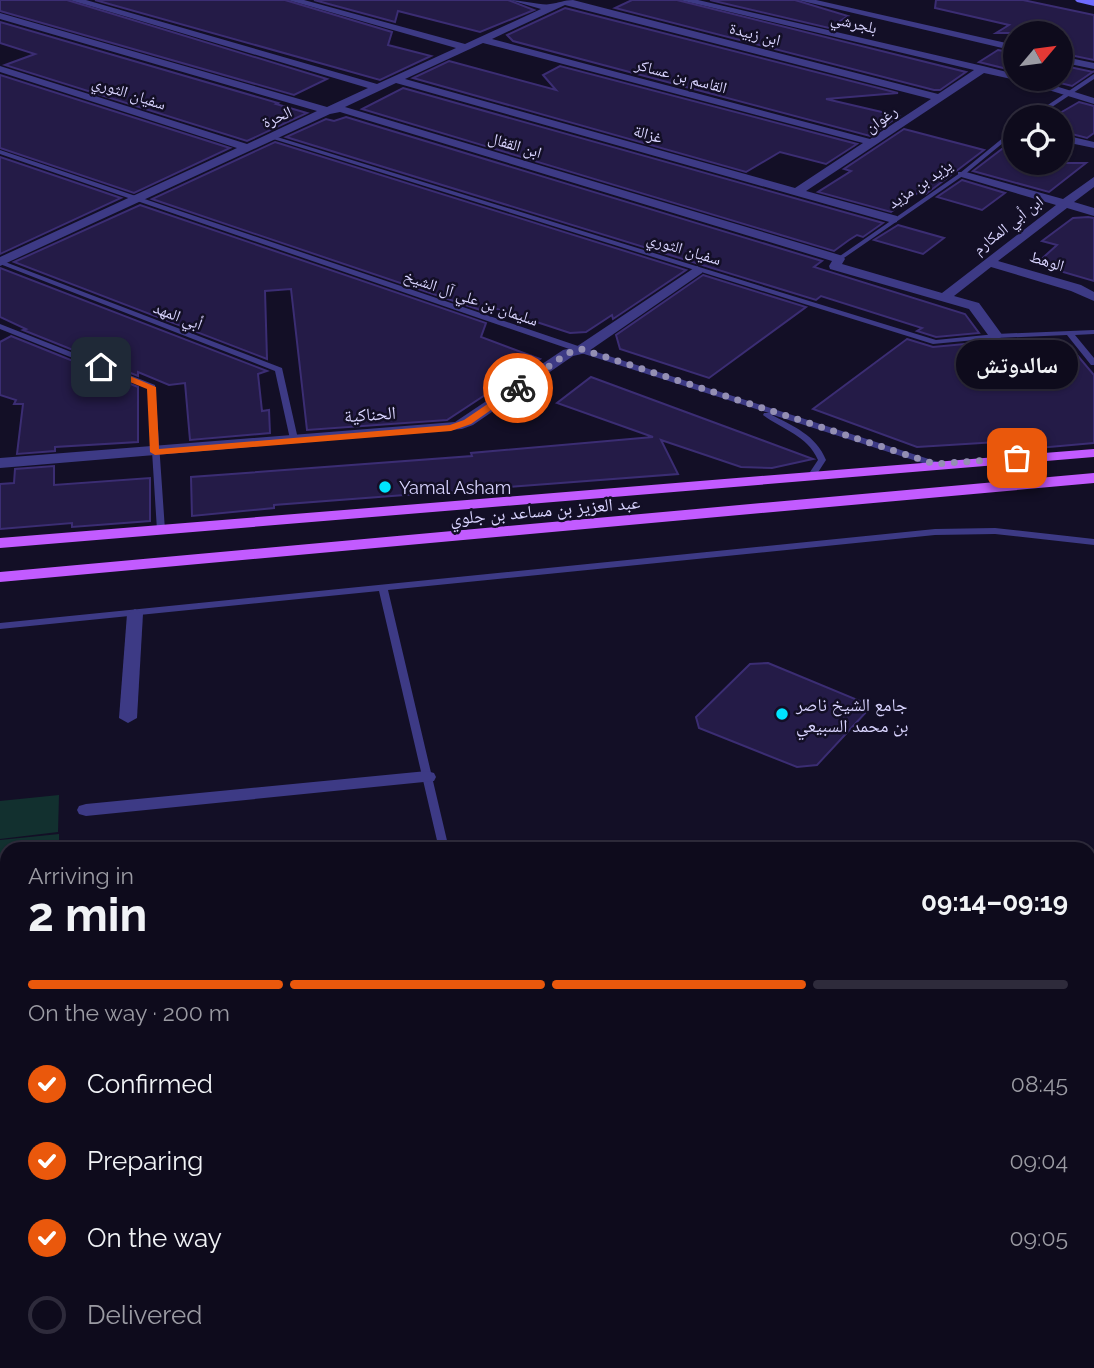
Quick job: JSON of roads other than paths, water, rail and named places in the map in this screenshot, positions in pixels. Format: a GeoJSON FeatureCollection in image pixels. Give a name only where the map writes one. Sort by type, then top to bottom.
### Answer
{"type":"FeatureCollection","features":[{"type":"Feature","properties":{"kind":"main road","name":"عبد العزيز بن مساعد بن جلوي"},"geometry":{"type":"LineString","coordinates":[[0,543],[1094,453]]}},
{"type":"Feature","properties":{"kind":"main road","name":"عبد العزيز بن مساعد بن جلوي"},"geometry":{"type":"LineString","coordinates":[[0,577],[1094,478]]}},
{"type":"Feature","properties":{"kind":"street"},"geometry":{"type":"LineString","coordinates":[[75,0],[375,87]]}},
{"type":"Feature","properties":{"kind":"street"},"geometry":{"type":"LineString","coordinates":[[293,0],[465,47]]}},
{"type":"Feature","properties":{"kind":"street"},"geometry":{"type":"LineString","coordinates":[[515,0],[549,9]]}},
{"type":"Feature","properties":{"kind":"street","name":"بلجرشي"},"geometry":{"type":"LineString","coordinates":[[685,0],[1003,74]]}},
{"type":"Feature","properties":{"kind":"street"},"geometry":{"type":"LineString","coordinates":[[803,0],[1003,45]]}},
{"type":"Feature","properties":{"kind":"street"},"geometry":{"type":"LineString","coordinates":[[1080,0],[1094,3]]}},
{"type":"Feature","properties":{"kind":"street","name":"الحرة"},"geometry":{"type":"LineString","coordinates":[[0,262],[566,1]]}},
{"type":"Feature","properties":{"kind":"street","name":"ابن زبيدة"},"geometry":{"type":"LineString","coordinates":[[566,1],[938,97]]}},
{"type":"Feature","properties":{"kind":"street","name":"ابن القفال"},"geometry":{"type":"LineString","coordinates":[[0,16],[328,111],[340,109],[839,259],[835,266],[974,306],[996,336]]}},
{"type":"Feature","properties":{"kind":"street","name":"القاسم بن عساكر"},"geometry":{"type":"LineString","coordinates":[[480,39],[874,143]]}},
{"type":"Feature","properties":{"kind":"street"},"geometry":{"type":"LineString","coordinates":[[1073,62],[1094,66]]}},
{"type":"Feature","properties":{"kind":"street","name":"سفيان الثوري"},"geometry":{"type":"LineString","coordinates":[[0,69],[248,148]]}},
{"type":"Feature","properties":{"kind":"street","name":"رغوان"},"geometry":{"type":"LineString","coordinates":[[797,192],[983,69]]}},
{"type":"Feature","properties":{"kind":"street","name":"غزالة"},"geometry":{"type":"LineString","coordinates":[[393,79],[893,219]]}},
{"type":"Feature","properties":{"kind":"street"},"geometry":{"type":"LineString","coordinates":[[1064,91],[1094,101]]}},
{"type":"Feature","properties":{"kind":"street"},"geometry":{"type":"LineString","coordinates":[[1073,140],[1094,145]]}},
{"type":"Feature","properties":{"kind":"street"},"geometry":{"type":"LineString","coordinates":[[961,174],[1094,212]]}},
{"type":"Feature","properties":{"kind":"street","name":"ابن أبي المكارم"},"geometry":{"type":"LineString","coordinates":[[944,297],[1094,181]]}},
{"type":"Feature","properties":{"kind":"street","name":"الوهط"},"geometry":{"type":"LineString","coordinates":[[988,262],[1076,288],[1094,297]]}},
{"type":"Feature","properties":{"kind":"street","name":"الحناكية"},"geometry":{"type":"LineString","coordinates":[[0,463],[457,426],[468,422],[568,353],[581,349],[697,270]]}},
{"type":"Feature","properties":{"kind":"street"},"geometry":{"type":"LineString","coordinates":[[128,718],[135,614]]}},
{"type":"Feature","properties":{"kind":"street"},"geometry":{"type":"LineString","coordinates":[[86,810],[427,777]]}},
{"type":"Feature","properties":{"kind":"lane"},"geometry":{"type":"LineString","coordinates":[[1050,105],[1094,76]]}},
{"type":"Feature","properties":{"kind":"lane","name":"سفيان الثوري"},"geometry":{"type":"LineString","coordinates":[[272,137],[936,342],[996,336],[1094,332]]}},
{"type":"Feature","properties":{"kind":"lane","name":"يزيد بن مزيد"},"geometry":{"type":"LineString","coordinates":[[839,259],[961,174],[1003,140]]}},
{"type":"Feature","properties":{"kind":"lane","name":"سليمان بن علي آل الشيخ"},"geometry":{"type":"LineString","coordinates":[[0,152],[581,349],[935,464]]}},
{"type":"Feature","properties":{"kind":"lane","name":"أبي المهد"},"geometry":{"type":"LineString","coordinates":[[0,262],[279,370],[294,439]]}},
{"type":"Feature","properties":{"kind":"lane"},"geometry":{"type":"LineString","coordinates":[[0,326],[152,387],[161,530]]}},
{"type":"Feature","properties":{"kind":"lane"},"geometry":{"type":"LineString","coordinates":[[1070,334],[1094,363]]}},
{"type":"Feature","properties":{"kind":"lane"},"geometry":{"type":"LineString","coordinates":[[752,406],[812,441],[822,460],[813,475]]}},
{"type":"Feature","properties":{"kind":"lane"},"geometry":{"type":"LineString","coordinates":[[0,626],[935,532],[995,531],[1094,542]]}},
{"type":"Feature","properties":{"kind":"lane"},"geometry":{"type":"LineString","coordinates":[[383,588],[442,842]]}},
{"type":"Feature","properties":{"kind":"place","name":"سالدوتش"},"geometry":{"type":"Point","coordinates":[1017,458]}},
{"type":"Feature","properties":{"kind":"place","name":"Yamal Asham"},"geometry":{"type":"Point","coordinates":[385,487]}},
{"type":"Feature","properties":{"kind":"place","name":"جامع الشيخ ناصر بن محمد السبيعي"},"geometry":{"type":"Point","coordinates":[782,714]}}]}
